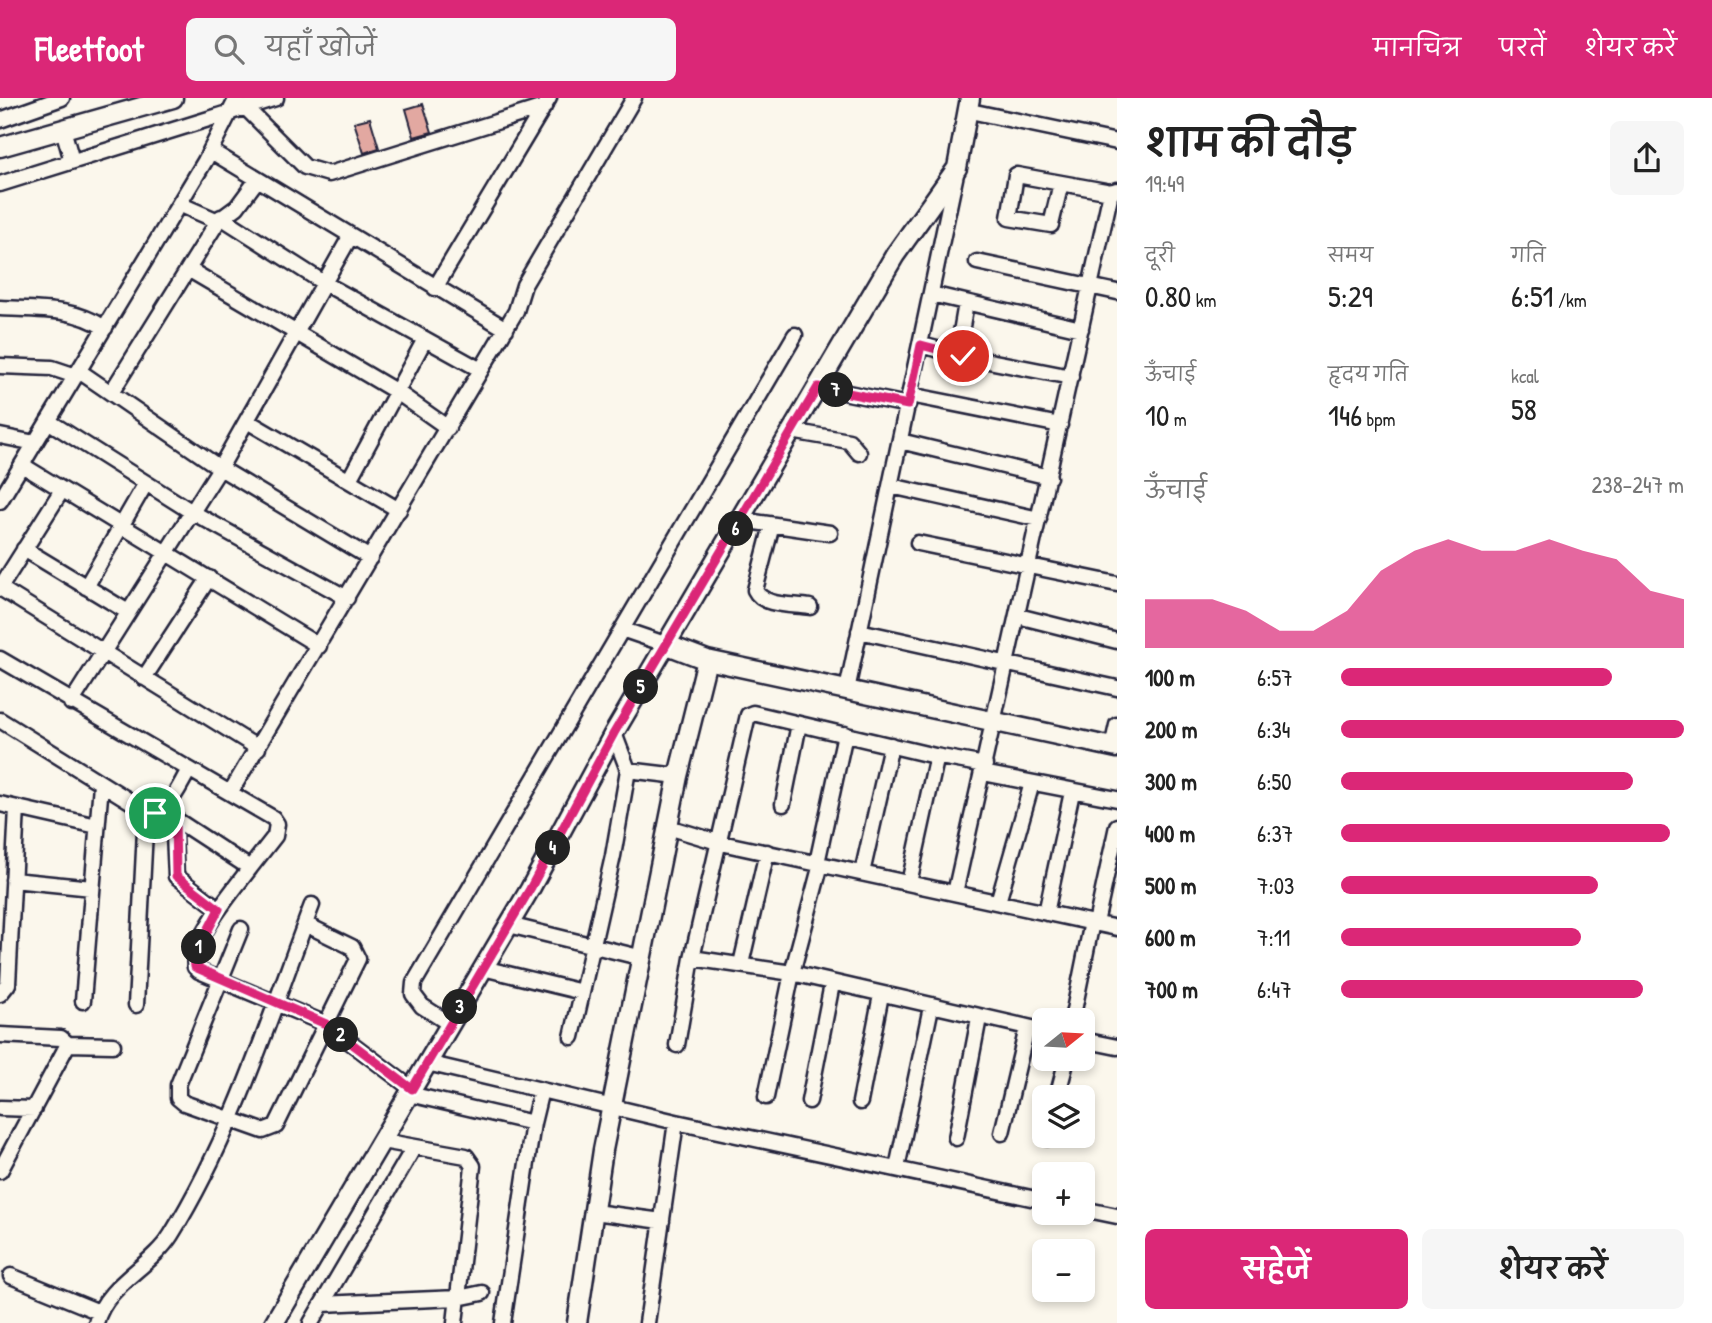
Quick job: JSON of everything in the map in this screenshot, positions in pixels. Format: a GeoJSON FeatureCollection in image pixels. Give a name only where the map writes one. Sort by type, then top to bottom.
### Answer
{"type":"FeatureCollection","features":[{"type":"Feature","properties":{"kind":"street"},"geometry":{"type":"LineString","coordinates":[[0,120],[62,98]]}},
{"type":"Feature","properties":{"kind":"street"},"geometry":{"type":"LineString","coordinates":[[0,147],[173,98]]}},
{"type":"Feature","properties":{"kind":"street"},"geometry":{"type":"LineString","coordinates":[[0,184],[238,105],[276,98]]}},
{"type":"Feature","properties":{"kind":"street"},"geometry":{"type":"LineString","coordinates":[[230,793],[506,329],[516,311],[524,285],[634,98]]}},
{"type":"Feature","properties":{"kind":"street"},"geometry":{"type":"LineString","coordinates":[[238,105],[305,167],[329,174],[546,102]]}},
{"type":"Feature","properties":{"kind":"street"},"geometry":{"type":"LineString","coordinates":[[435,288],[546,102]]}},
{"type":"Feature","properties":{"kind":"street"},"geometry":{"type":"LineString","coordinates":[[846,690],[970,104],[1117,142]]}},
{"type":"Feature","properties":{"kind":"street"},"geometry":{"type":"LineString","coordinates":[[0,501],[238,105]]}},
{"type":"Feature","properties":{"kind":"street"},"geometry":{"type":"LineString","coordinates":[[63,129],[72,161]]}},
{"type":"Feature","properties":{"kind":"street"},"geometry":{"type":"LineString","coordinates":[[211,151],[506,329]]}},
{"type":"Feature","properties":{"kind":"street"},"geometry":{"type":"LineString","coordinates":[[274,1323],[509,925],[614,733],[895,254],[957,168]]}},
{"type":"Feature","properties":{"kind":"street"},"geometry":{"type":"LineString","coordinates":[[111,393],[220,219],[237,207],[257,180]]}},
{"type":"Feature","properties":{"kind":"street"},"geometry":{"type":"LineString","coordinates":[[955,893],[1114,191],[1061,183]]}},
{"type":"Feature","properties":{"kind":"street"},"geometry":{"type":"LineString","coordinates":[[179,204],[220,219],[324,283],[481,370]]}},
{"type":"Feature","properties":{"kind":"street"},"geometry":{"type":"LineString","coordinates":[[71,703],[220,468],[350,237]]}},
{"type":"Feature","properties":{"kind":"street"},"geometry":{"type":"LineString","coordinates":[[977,261],[1091,284],[1117,292]]}},
{"type":"Feature","properties":{"kind":"street"},"geometry":{"type":"LineString","coordinates":[[188,269],[397,392],[448,428]]}},
{"type":"Feature","properties":{"kind":"street"},"geometry":{"type":"LineString","coordinates":[[931,294],[1081,330]]}},
{"type":"Feature","properties":{"kind":"street"},"geometry":{"type":"LineString","coordinates":[[963,356],[958,350],[966,303]]}},
{"type":"Feature","properties":{"kind":"street"},"geometry":{"type":"LineString","coordinates":[[0,309],[68,312],[88,317],[105,328]]}},
{"type":"Feature","properties":{"kind":"street"},"geometry":{"type":"LineString","coordinates":[[450,1024],[422,1006],[413,994],[414,983],[795,335]]}},
{"type":"Feature","properties":{"kind":"street"},"geometry":{"type":"LineString","coordinates":[[349,480],[425,339]]}},
{"type":"Feature","properties":{"kind":"street"},"geometry":{"type":"LineString","coordinates":[[921,345],[1071,377]]}},
{"type":"Feature","properties":{"kind":"street"},"geometry":{"type":"LineString","coordinates":[[0,366],[52,368],[77,373],[111,393],[220,468],[370,558]]}},
{"type":"Feature","properties":{"kind":"street"},"geometry":{"type":"LineString","coordinates":[[818,387],[1060,425]]}},
{"type":"Feature","properties":{"kind":"street"},"geometry":{"type":"LineString","coordinates":[[48,421],[192,512],[347,598]]}},
{"type":"Feature","properties":{"kind":"street"},"geometry":{"type":"LineString","coordinates":[[247,421],[399,510]]}},
{"type":"Feature","properties":{"kind":"street"},"geometry":{"type":"LineString","coordinates":[[791,432],[849,441],[859,453]]}},
{"type":"Feature","properties":{"kind":"street"},"geometry":{"type":"LineString","coordinates":[[0,436],[35,443]]}},
{"type":"Feature","properties":{"kind":"street"},"geometry":{"type":"LineString","coordinates":[[900,441],[1048,477]]}},
{"type":"Feature","properties":{"kind":"street"},"geometry":{"type":"LineString","coordinates":[[22,465],[319,646]]}},
{"type":"Feature","properties":{"kind":"street"},"geometry":{"type":"LineString","coordinates":[[86,587],[146,484]]}},
{"type":"Feature","properties":{"kind":"street"},"geometry":{"type":"LineString","coordinates":[[891,486],[1040,519]]}},
{"type":"Feature","properties":{"kind":"street"},"geometry":{"type":"LineString","coordinates":[[62,490],[0,588],[258,748]]}},
{"type":"Feature","properties":{"kind":"street"},"geometry":{"type":"LineString","coordinates":[[741,520],[830,533]]}},
{"type":"Feature","properties":{"kind":"street"},"geometry":{"type":"LineString","coordinates":[[772,525],[755,590],[758,596],[766,601],[810,607]]}},
{"type":"Feature","properties":{"kind":"street"},"geometry":{"type":"LineString","coordinates":[[918,543],[1117,584]]}},
{"type":"Feature","properties":{"kind":"street"},"geometry":{"type":"LineString","coordinates":[[24,549],[128,612]]}},
{"type":"Feature","properties":{"kind":"street"},"geometry":{"type":"LineString","coordinates":[[144,678],[209,578]]}},
{"type":"Feature","properties":{"kind":"street"},"geometry":{"type":"LineString","coordinates":[[1018,616],[1117,641]]}},
{"type":"Feature","properties":{"kind":"street"},"geometry":{"type":"LineString","coordinates":[[624,629],[707,660],[1114,747],[1117,725]]}},
{"type":"Feature","properties":{"kind":"street"},"geometry":{"type":"LineString","coordinates":[[859,631],[1117,688]]}},
{"type":"Feature","properties":{"kind":"street"},"geometry":{"type":"LineString","coordinates":[[0,659],[71,703],[273,818],[277,824],[275,836],[219,909],[194,957],[199,971],[326,1024],[410,1091],[533,1123]]}},
{"type":"Feature","properties":{"kind":"street"},"geometry":{"type":"LineString","coordinates":[[577,1323],[612,1106],[678,776],[707,660]]}},
{"type":"Feature","properties":{"kind":"street"},"geometry":{"type":"LineString","coordinates":[[677,1045],[692,958],[721,843],[748,715],[753,713],[935,755],[1072,792],[1116,795]]}},
{"type":"Feature","properties":{"kind":"street"},"geometry":{"type":"LineString","coordinates":[[0,720],[146,811],[155,813],[166,807],[189,770]]}},
{"type":"Feature","properties":{"kind":"street"},"geometry":{"type":"LineString","coordinates":[[783,804],[799,724]]}},
{"type":"Feature","properties":{"kind":"street"},"geometry":{"type":"LineString","coordinates":[[572,1037],[628,770],[614,733]]}},
{"type":"Feature","properties":{"kind":"street"},"geometry":{"type":"LineString","coordinates":[[766,1097],[792,973],[819,864],[845,734]]}},
{"type":"Feature","properties":{"kind":"street"},"geometry":{"type":"LineString","coordinates":[[862,873],[891,745]]}},
{"type":"Feature","properties":{"kind":"street"},"geometry":{"type":"LineString","coordinates":[[909,883],[935,755]]}},
{"type":"Feature","properties":{"kind":"street"},"geometry":{"type":"LineString","coordinates":[[628,770],[678,776]]}},
{"type":"Feature","properties":{"kind":"street"},"geometry":{"type":"LineString","coordinates":[[998,902],[1032,783]]}},
{"type":"Feature","properties":{"kind":"street"},"geometry":{"type":"LineString","coordinates":[[82,1001],[101,784]]}},
{"type":"Feature","properties":{"kind":"street"},"geometry":{"type":"LineString","coordinates":[[1046,913],[1072,792]]}},
{"type":"Feature","properties":{"kind":"street"},"geometry":{"type":"LineString","coordinates":[[0,804],[97,826]]}},
{"type":"Feature","properties":{"kind":"street"},"geometry":{"type":"LineString","coordinates":[[166,807],[175,819],[250,868]]}},
{"type":"Feature","properties":{"kind":"street"},"geometry":{"type":"LineString","coordinates":[[0,994],[8,984],[17,808]]}},
{"type":"Feature","properties":{"kind":"street"},"geometry":{"type":"LineString","coordinates":[[136,1006],[146,811]]}},
{"type":"Feature","properties":{"kind":"street"},"geometry":{"type":"LineString","coordinates":[[175,819],[176,876],[219,909]]}},
{"type":"Feature","properties":{"kind":"street"},"geometry":{"type":"LineString","coordinates":[[1075,1008],[1117,826]]}},
{"type":"Feature","properties":{"kind":"street"},"geometry":{"type":"LineString","coordinates":[[668,827],[721,843],[1117,928]]}},
{"type":"Feature","properties":{"kind":"street"},"geometry":{"type":"LineString","coordinates":[[741,964],[768,852]]}},
{"type":"Feature","properties":{"kind":"street"},"geometry":{"type":"LineString","coordinates":[[13,880],[92,888]]}},
{"type":"Feature","properties":{"kind":"street"},"geometry":{"type":"LineString","coordinates":[[11,1276],[97,1317],[104,1302],[155,1255],[171,1234],[230,1120],[312,905]]}},
{"type":"Feature","properties":{"kind":"street"},"geometry":{"type":"LineString","coordinates":[[241,929],[177,1093],[184,1103],[263,1131],[276,1126],[358,959],[352,947],[304,924]]}},
{"type":"Feature","properties":{"kind":"street"},"geometry":{"type":"LineString","coordinates":[[509,925],[643,958]]}},
{"type":"Feature","properties":{"kind":"street"},"geometry":{"type":"LineString","coordinates":[[692,958],[792,973],[1032,1029]]}},
{"type":"Feature","properties":{"kind":"street"},"geometry":{"type":"LineString","coordinates":[[483,968],[582,992]]}},
{"type":"Feature","properties":{"kind":"street"},"geometry":{"type":"LineString","coordinates":[[809,1101],[832,984]]}},
{"type":"Feature","properties":{"kind":"street"},"geometry":{"type":"LineString","coordinates":[[860,1102],[881,995]]}},
{"type":"Feature","properties":{"kind":"street"},"geometry":{"type":"LineString","coordinates":[[897,1168],[931,1007]]}},
{"type":"Feature","properties":{"kind":"street"},"geometry":{"type":"LineString","coordinates":[[956,1138],[979,1018]]}},
{"type":"Feature","properties":{"kind":"street"},"geometry":{"type":"LineString","coordinates":[[1002,1133],[1027,1028]]}},
{"type":"Feature","properties":{"kind":"street"},"geometry":{"type":"LineString","coordinates":[[0,1035],[61,1038],[68,1044],[113,1045]]}},
{"type":"Feature","properties":{"kind":"street"},"geometry":{"type":"LineString","coordinates":[[1096,1043],[1117,1047]]}},
{"type":"Feature","properties":{"kind":"street"},"geometry":{"type":"LineString","coordinates":[[0,1171],[68,1044]]}},
{"type":"Feature","properties":{"kind":"street"},"geometry":{"type":"LineString","coordinates":[[427,1063],[676,1122],[1032,1198]]}},
{"type":"Feature","properties":{"kind":"street"},"geometry":{"type":"LineString","coordinates":[[503,1323],[533,1123],[541,1090]]}},
{"type":"Feature","properties":{"kind":"street"},"geometry":{"type":"LineString","coordinates":[[0,1108],[34,1109]]}},
{"type":"Feature","properties":{"kind":"street"},"geometry":{"type":"LineString","coordinates":[[647,1323],[676,1122]]}},
{"type":"Feature","properties":{"kind":"street"},"geometry":{"type":"LineString","coordinates":[[382,1141],[413,1149],[466,1156],[473,1166],[455,1323]]}},
{"type":"Feature","properties":{"kind":"street"},"geometry":{"type":"LineString","coordinates":[[310,1323],[413,1149]]}},
{"type":"Feature","properties":{"kind":"street"},"geometry":{"type":"LineString","coordinates":[[1095,1211],[1117,1216]]}},
{"type":"Feature","properties":{"kind":"street"},"geometry":{"type":"LineString","coordinates":[[594,1212],[662,1221]]}},
{"type":"Feature","properties":{"kind":"street"},"geometry":{"type":"LineString","coordinates":[[322,1304],[458,1298],[482,1293]]}},
{"type":"Feature","properties":{"kind":"building"},"geometry":{"type":"Polygon","coordinates":[[[423,104],[432,132],[414,137],[406,109],[423,104]]]}},
{"type":"Feature","properties":{"kind":"building"},"geometry":{"type":"Polygon","coordinates":[[[370,118],[379,148],[364,153],[354,122],[370,118]]]}},
{"type":"Feature","properties":{"kind":"route"},"geometry":{"type":"LineString","coordinates":[[155,813],[166,807],[175,819],[176,876],[219,909],[194,957],[195,967],[326,1024],[412,1089],[530,889],[614,733],[818,387],[908,405],[921,345],[963,356]]}}]}
